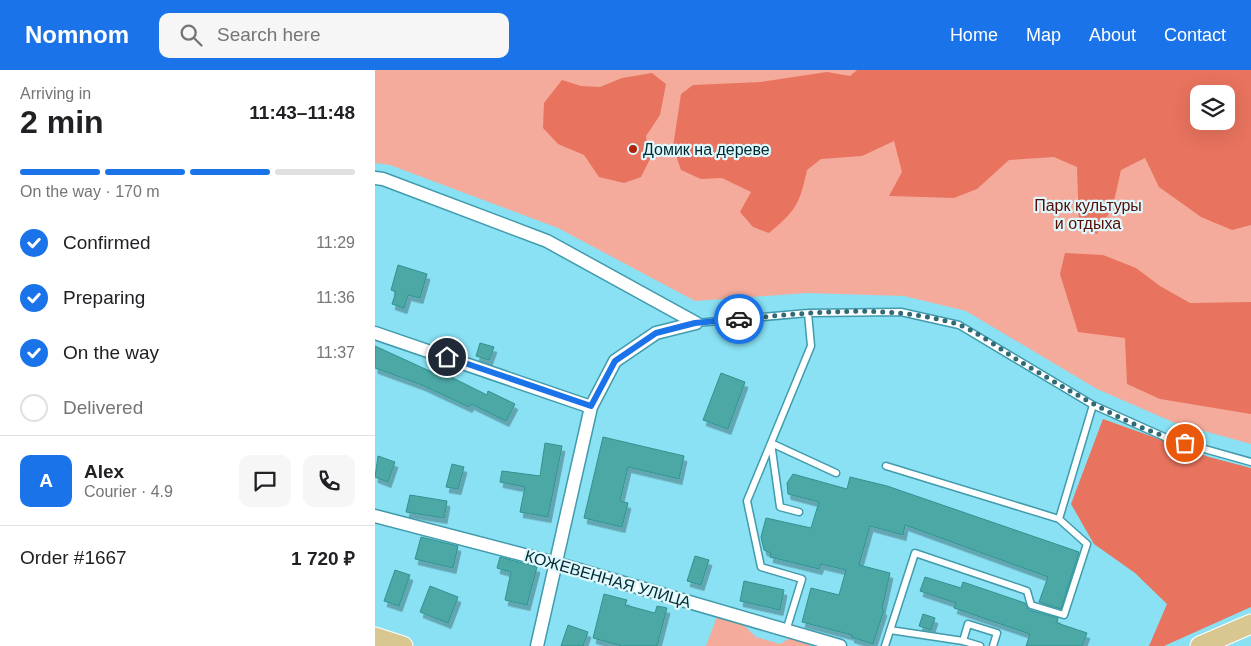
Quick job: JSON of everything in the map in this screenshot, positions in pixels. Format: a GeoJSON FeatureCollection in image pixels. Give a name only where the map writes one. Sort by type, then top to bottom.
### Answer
{"type":"FeatureCollection","features":[{"type":"Feature","properties":{"kind":"main road"},"geometry":{"type":"LineString","coordinates":[[1201,646],[1251,624]]}},
{"type":"Feature","properties":{"kind":"main road"},"geometry":{"type":"LineString","coordinates":[[375,637],[403,646]]}},
{"type":"Feature","properties":{"kind":"main road"},"geometry":{"type":"LineString","coordinates":[[1201,646],[1231,638],[1251,637]]}},
{"type":"Feature","properties":{"kind":"street"},"geometry":{"type":"LineString","coordinates":[[375,178],[383,179],[547,241],[695,323]]}},
{"type":"Feature","properties":{"kind":"street"},"geometry":{"type":"LineString","coordinates":[[537,646],[591,406],[615,361],[656,333],[695,323]]}},
{"type":"Feature","properties":{"kind":"street"},"geometry":{"type":"LineString","coordinates":[[375,333],[591,406]]}},
{"type":"Feature","properties":{"kind":"street","name":"КОЖЕВЕННАЯ УЛИЦА"},"geometry":{"type":"LineString","coordinates":[[375,516],[555,563],[840,646]]}},
{"type":"Feature","properties":{"kind":"lane"},"geometry":{"type":"LineString","coordinates":[[695,323],[808,313],[901,312],[959,325],[1093,405],[1169,439],[1251,462]]}},
{"type":"Feature","properties":{"kind":"lane"},"geometry":{"type":"LineString","coordinates":[[786,631],[802,579],[761,567],[747,501],[811,346],[808,313]]}},
{"type":"Feature","properties":{"kind":"lane"},"geometry":{"type":"LineString","coordinates":[[1059,519],[1093,405]]}},
{"type":"Feature","properties":{"kind":"lane"},"geometry":{"type":"LineString","coordinates":[[771,443],[835,473]]}},
{"type":"Feature","properties":{"kind":"lane"},"geometry":{"type":"LineString","coordinates":[[771,443],[780,507],[799,512]]}},
{"type":"Feature","properties":{"kind":"lane"},"geometry":{"type":"LineString","coordinates":[[885,646],[915,553],[1027,591],[1031,605],[1064,615],[1087,544],[1059,519],[886,466]]}},
{"type":"Feature","properties":{"kind":"lane"},"geometry":{"type":"LineString","coordinates":[[963,641],[968,624],[997,633],[993,646]]}},
{"type":"Feature","properties":{"kind":"lane"},"geometry":{"type":"LineString","coordinates":[[890,630],[963,641],[980,646]]}},
{"type":"Feature","properties":{"kind":"green space","name":"Парк культуры и отдыха"},"geometry":{"type":"Polygon","coordinates":[[[375,70],[1251,70],[1251,444],[1175,423],[1097,389],[966,311],[904,296],[807,293],[695,301],[558,228],[390,165],[375,163],[375,70]]]}},
{"type":"Feature","properties":{"kind":"green space"},"geometry":{"type":"Polygon","coordinates":[[[857,70],[1251,70],[1251,225],[1232,230],[1201,217],[1159,187],[1145,158],[1121,170],[1113,206],[1097,234],[1079,226],[1077,167],[1054,157],[1009,160],[977,189],[954,198],[889,196],[902,172],[894,141],[862,156],[821,159],[807,170],[799,199],[791,212],[769,233],[753,227],[740,212],[751,192],[722,178],[701,179],[681,170],[673,147],[681,94],[693,85],[761,82],[827,72],[850,76],[857,70]]]}},
{"type":"Feature","properties":{"kind":"green space"},"geometry":{"type":"Polygon","coordinates":[[[652,73],[666,84],[660,115],[646,136],[650,159],[641,177],[624,183],[599,177],[584,155],[558,144],[543,128],[544,103],[562,80],[581,86],[600,87],[622,78],[652,73]]]}},
{"type":"Feature","properties":{"kind":"green space"},"geometry":{"type":"Polygon","coordinates":[[[1065,253],[1103,255],[1136,268],[1160,286],[1190,303],[1251,302],[1251,414],[1160,399],[1127,384],[1125,338],[1078,332],[1060,274],[1065,253]]]}},
{"type":"Feature","properties":{"kind":"green space"},"geometry":{"type":"Polygon","coordinates":[[[1103,419],[1209,457],[1251,468],[1251,607],[1164,646],[1149,646],[1167,604],[1135,573],[1094,544],[1071,504],[1103,419]]]}},
{"type":"Feature","properties":{"kind":"green space"},"geometry":{"type":"Polygon","coordinates":[[[718,614],[736,618],[756,637],[780,644],[793,636],[809,643],[809,646],[706,646],[718,614]]]}},
{"type":"Feature","properties":{"kind":"building"},"geometry":{"type":"Polygon","coordinates":[[[398,265],[427,274],[420,298],[408,295],[404,308],[392,304],[396,292],[391,290],[398,265]]]}},
{"type":"Feature","properties":{"kind":"building"},"geometry":{"type":"Polygon","coordinates":[[[480,343],[494,347],[489,360],[476,356],[480,343]]]}},
{"type":"Feature","properties":{"kind":"building"},"geometry":{"type":"Polygon","coordinates":[[[375,346],[447,379],[449,376],[487,395],[488,391],[515,404],[506,421],[471,404],[469,407],[422,385],[375,368],[375,346]]]}},
{"type":"Feature","properties":{"kind":"building"},"geometry":{"type":"Polygon","coordinates":[[[721,373],[745,382],[728,429],[703,420],[721,373]]]}},
{"type":"Feature","properties":{"kind":"building"},"geometry":{"type":"Polygon","coordinates":[[[603,437],[684,456],[679,479],[628,467],[620,501],[628,503],[622,527],[584,518],[603,437]]]}},
{"type":"Feature","properties":{"kind":"building"},"geometry":{"type":"Polygon","coordinates":[[[545,443],[562,446],[548,517],[520,512],[525,487],[500,482],[502,471],[540,476],[545,443]]]}},
{"type":"Feature","properties":{"kind":"building"},"geometry":{"type":"Polygon","coordinates":[[[378,456],[395,462],[388,482],[375,477],[378,456]]]}},
{"type":"Feature","properties":{"kind":"building"},"geometry":{"type":"Polygon","coordinates":[[[452,464],[464,467],[458,489],[446,487],[452,464]]]}},
{"type":"Feature","properties":{"kind":"building"},"geometry":{"type":"Polygon","coordinates":[[[793,474],[847,489],[850,477],[887,486],[1079,552],[1061,609],[1039,602],[1048,577],[905,525],[903,535],[870,526],[859,565],[890,573],[882,609],[884,610],[873,644],[851,637],[852,635],[802,622],[811,588],[839,595],[846,570],[821,564],[819,569],[770,557],[771,553],[764,550],[761,537],[766,518],[811,528],[819,502],[788,494],[787,483],[793,474]]]}},
{"type":"Feature","properties":{"kind":"building"},"geometry":{"type":"Polygon","coordinates":[[[410,495],[447,501],[444,518],[406,512],[410,495]]]}},
{"type":"Feature","properties":{"kind":"building"},"geometry":{"type":"Polygon","coordinates":[[[421,537],[458,546],[453,568],[415,559],[421,537]]]}},
{"type":"Feature","properties":{"kind":"building"},"geometry":{"type":"Polygon","coordinates":[[[695,556],[709,560],[701,585],[687,581],[695,556]]]}},
{"type":"Feature","properties":{"kind":"building"},"geometry":{"type":"Polygon","coordinates":[[[500,557],[537,567],[527,605],[505,600],[511,572],[497,568],[500,557]]]}},
{"type":"Feature","properties":{"kind":"building"},"geometry":{"type":"Polygon","coordinates":[[[395,570],[410,575],[399,606],[384,601],[395,570]]]}},
{"type":"Feature","properties":{"kind":"building"},"geometry":{"type":"Polygon","coordinates":[[[925,577],[961,588],[963,582],[1025,603],[1029,610],[1058,618],[1057,623],[1087,633],[1082,646],[1026,646],[1030,634],[954,608],[956,603],[920,591],[925,577]]]}},
{"type":"Feature","properties":{"kind":"building"},"geometry":{"type":"Polygon","coordinates":[[[744,581],[784,590],[780,610],[740,601],[744,581]]]}},
{"type":"Feature","properties":{"kind":"building"},"geometry":{"type":"Polygon","coordinates":[[[430,586],[458,597],[448,623],[420,612],[430,586]]]}},
{"type":"Feature","properties":{"kind":"building"},"geometry":{"type":"Polygon","coordinates":[[[604,594],[627,600],[625,605],[655,613],[657,606],[667,608],[657,646],[622,646],[593,638],[604,594]]]}},
{"type":"Feature","properties":{"kind":"building"},"geometry":{"type":"Polygon","coordinates":[[[923,614],[935,618],[931,630],[919,626],[923,614]]]}},
{"type":"Feature","properties":{"kind":"building"},"geometry":{"type":"Polygon","coordinates":[[[568,625],[588,632],[583,646],[561,646],[568,625]]]}},
{"type":"Feature","properties":{"kind":"way so far"},"geometry":{"type":"LineString","coordinates":[[739,319],[808,313],[901,312],[959,325],[1093,405],[1169,439],[1185,443]]}},
{"type":"Feature","properties":{"kind":"place","name":"Домик на дереве"},"geometry":{"type":"Point","coordinates":[633,149]}},
{"type":"Feature","properties":{"kind":"route"},"geometry":{"type":"LineString","coordinates":[[447,357],[591,406],[615,361],[656,333],[695,323],[739,319]]}}]}
